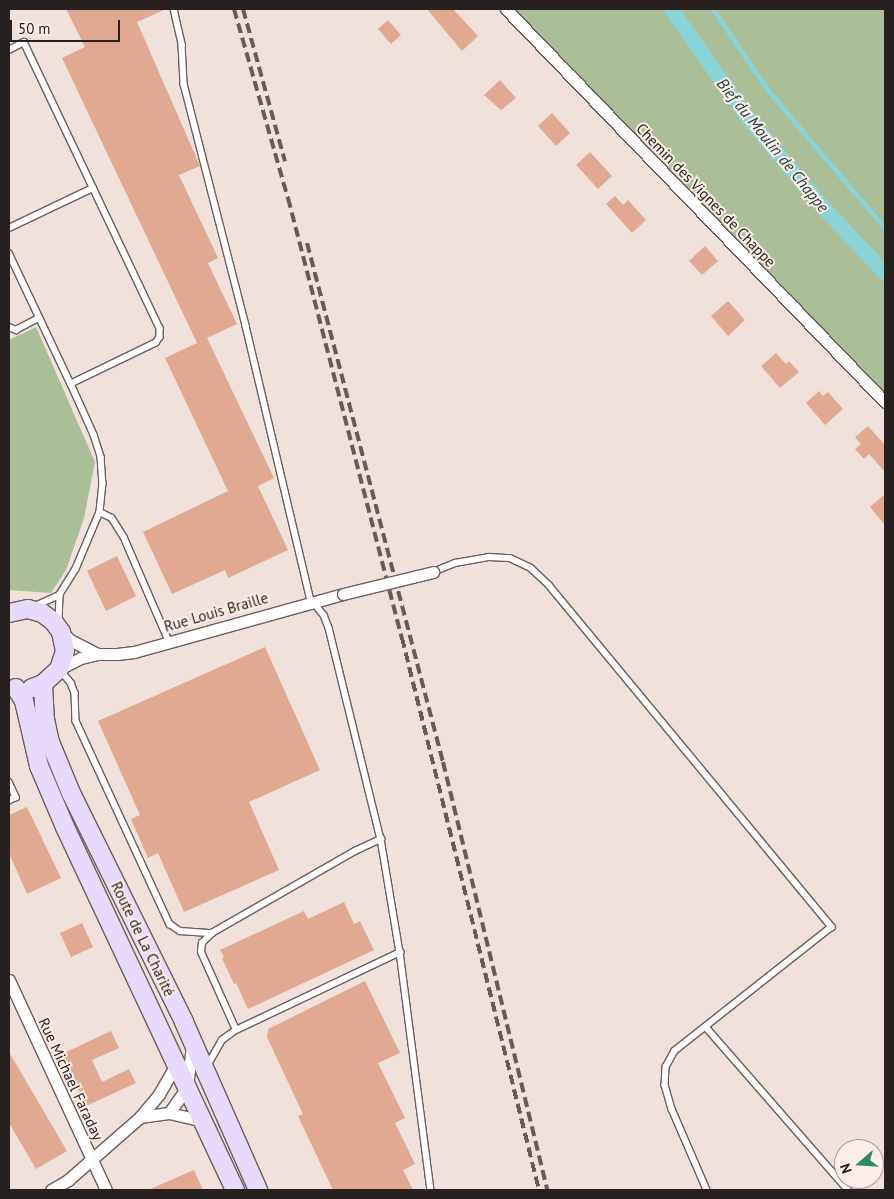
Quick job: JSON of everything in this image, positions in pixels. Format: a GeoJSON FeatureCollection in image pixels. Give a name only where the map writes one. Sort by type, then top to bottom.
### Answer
{"type":"FeatureCollection","features":[{"type":"Feature","properties":{"kind":"main road"},"geometry":{"type":"LineString","coordinates":[[12,686],[30,688],[43,684],[60,669],[65,651],[60,630],[53,621],[42,613],[15,610]]}},
{"type":"Feature","properties":{"kind":"main road","name":"Route de La Charité"},"geometry":{"type":"LineString","coordinates":[[43,684],[48,734],[71,794],[193,1041],[258,1190]]}},
{"type":"Feature","properties":{"kind":"main road","name":"Route de La Charité"},"geometry":{"type":"LineString","coordinates":[[12,686],[24,701],[39,766],[46,783],[176,1065]]}},
{"type":"Feature","properties":{"kind":"main road"},"geometry":{"type":"LineString","coordinates":[[176,1065],[188,1081],[203,1122],[235,1190]]}},
{"type":"Feature","properties":{"kind":"main road"},"geometry":{"type":"LineString","coordinates":[[188,1081],[198,1083],[249,1190]]}},
{"type":"Feature","properties":{"kind":"street","name":"Chemin des Vignes de Chappe"},"geometry":{"type":"LineString","coordinates":[[506,9],[885,402]]}},
{"type":"Feature","properties":{"kind":"street","name":"Rue Louis Braille"},"geometry":{"type":"LineString","coordinates":[[60,669],[81,658],[96,654],[134,652],[312,601],[433,572]]}},
{"type":"Feature","properties":{"kind":"street"},"geometry":{"type":"LineString","coordinates":[[60,630],[70,640],[96,654]]}},
{"type":"Feature","properties":{"kind":"street","name":"Rue Michael Faraday"},"geometry":{"type":"LineString","coordinates":[[9,980],[106,1190]]}},
{"type":"Feature","properties":{"kind":"street"},"geometry":{"type":"LineString","coordinates":[[169,1113],[188,1081],[193,1041]]}},
{"type":"Feature","properties":{"kind":"street"},"geometry":{"type":"LineString","coordinates":[[51,1190],[68,1180],[140,1117],[159,1094],[176,1065]]}},
{"type":"Feature","properties":{"kind":"street"},"geometry":{"type":"LineString","coordinates":[[140,1117],[169,1113],[203,1122]]}},
{"type":"Feature","properties":{"kind":"lane"},"geometry":{"type":"LineString","coordinates":[[174,9],[182,45],[184,84],[246,326],[312,601],[324,615],[329,628],[381,839],[400,952],[431,1190]]}},
{"type":"Feature","properties":{"kind":"lane"},"geometry":{"type":"LineString","coordinates":[[9,50],[24,42],[160,328],[160,337],[156,343],[71,384]]}},
{"type":"Feature","properties":{"kind":"lane"},"geometry":{"type":"LineString","coordinates":[[9,228],[93,188]]}},
{"type":"Feature","properties":{"kind":"lane"},"geometry":{"type":"LineString","coordinates":[[9,252],[94,435],[101,457],[103,482],[100,512],[76,569],[60,595],[60,630]]}},
{"type":"Feature","properties":{"kind":"lane"},"geometry":{"type":"LineString","coordinates":[[9,327],[16,330],[39,318]]}},
{"type":"Feature","properties":{"kind":"lane"},"geometry":{"type":"LineString","coordinates":[[100,512],[112,518],[124,536],[169,641]]}},
{"type":"Feature","properties":{"kind":"lane"},"geometry":{"type":"LineString","coordinates":[[433,572],[455,563],[489,557],[510,558],[531,568],[549,585],[832,927],[675,1052],[666,1067],[665,1085],[672,1109],[707,1190]]}},
{"type":"Feature","properties":{"kind":"lane"},"geometry":{"type":"LineString","coordinates":[[15,610],[60,595]]}},
{"type":"Feature","properties":{"kind":"lane"},"geometry":{"type":"LineString","coordinates":[[60,669],[71,683],[75,694],[76,721],[170,924],[180,931],[212,933]]}},
{"type":"Feature","properties":{"kind":"lane"},"geometry":{"type":"LineString","coordinates":[[9,782],[16,797],[9,800]]}},
{"type":"Feature","properties":{"kind":"lane"},"geometry":{"type":"LineString","coordinates":[[236,1030],[202,952],[202,943],[212,933],[355,851],[381,839]]}},
{"type":"Feature","properties":{"kind":"lane"},"geometry":{"type":"LineString","coordinates":[[205,1067],[222,1040],[236,1030],[400,952]]}},
{"type":"Feature","properties":{"kind":"lane"},"geometry":{"type":"LineString","coordinates":[[706,1027],[848,1190]]}},
{"type":"Feature","properties":{"kind":"green space"},"geometry":{"type":"Polygon","coordinates":[[[506,9],[885,9],[885,402],[506,9]]]}},
{"type":"Feature","properties":{"kind":"green space"},"geometry":{"type":"Polygon","coordinates":[[[36,327],[95,462],[84,518],[66,570],[51,593],[9,590],[9,340],[36,327]]]}},
{"type":"Feature","properties":{"kind":"building"},"geometry":{"type":"Polygon","coordinates":[[[66,9],[166,9],[137,22],[200,166],[179,175],[218,258],[208,263],[237,324],[207,338],[274,478],[258,486],[288,550],[228,578],[225,570],[172,594],[143,532],[228,491],[165,358],[197,343],[62,58],[85,47],[66,9]]]}},
{"type":"Feature","properties":{"kind":"building"},"geometry":{"type":"Polygon","coordinates":[[[427,9],[453,9],[478,36],[462,51],[427,9]]]}},
{"type":"Feature","properties":{"kind":"building"},"geometry":{"type":"Polygon","coordinates":[[[388,20],[401,35],[391,44],[378,29],[388,20]]]}},
{"type":"Feature","properties":{"kind":"building"},"geometry":{"type":"Polygon","coordinates":[[[500,80],[516,98],[501,110],[484,95],[500,80]]]}},
{"type":"Feature","properties":{"kind":"building"},"geometry":{"type":"Polygon","coordinates":[[[552,113],[570,133],[556,146],[538,126],[552,113]]]}},
{"type":"Feature","properties":{"kind":"building"},"geometry":{"type":"Polygon","coordinates":[[[590,152],[612,176],[598,189],[576,165],[590,152]]]}},
{"type":"Feature","properties":{"kind":"building"},"geometry":{"type":"Polygon","coordinates":[[[615,196],[623,205],[628,200],[646,220],[632,233],[606,204],[615,196]]]}},
{"type":"Feature","properties":{"kind":"building"},"geometry":{"type":"Polygon","coordinates":[[[705,246],[718,261],[702,275],[689,261],[705,246]]]}},
{"type":"Feature","properties":{"kind":"building"},"geometry":{"type":"Polygon","coordinates":[[[728,301],[745,320],[728,336],[711,316],[728,301]]]}},
{"type":"Feature","properties":{"kind":"building"},"geometry":{"type":"Polygon","coordinates":[[[776,353],[786,364],[789,361],[799,372],[780,388],[761,366],[776,353]]]}},
{"type":"Feature","properties":{"kind":"building"},"geometry":{"type":"Polygon","coordinates":[[[819,391],[823,396],[828,392],[843,409],[825,425],[806,403],[819,391]]]}},
{"type":"Feature","properties":{"kind":"building"},"geometry":{"type":"Polygon","coordinates":[[[868,426],[885,445],[885,472],[869,454],[864,459],[855,449],[861,444],[855,437],[868,426]]]}},
{"type":"Feature","properties":{"kind":"building"},"geometry":{"type":"Polygon","coordinates":[[[885,494],[885,525],[870,507],[885,494]]]}},
{"type":"Feature","properties":{"kind":"building"},"geometry":{"type":"Polygon","coordinates":[[[117,556],[136,596],[106,611],[87,571],[117,556]]]}},
{"type":"Feature","properties":{"kind":"building"},"geometry":{"type":"Polygon","coordinates":[[[265,647],[320,770],[249,802],[279,870],[184,912],[158,853],[148,858],[131,819],[140,815],[98,721],[265,647]]]}},
{"type":"Feature","properties":{"kind":"building"},"geometry":{"type":"Polygon","coordinates":[[[27,807],[61,878],[27,894],[9,853],[9,815],[27,807]]]}},
{"type":"Feature","properties":{"kind":"building"},"geometry":{"type":"Polygon","coordinates":[[[344,902],[354,924],[360,921],[374,950],[248,1009],[236,983],[234,984],[220,950],[304,911],[308,919],[344,902]]]}},
{"type":"Feature","properties":{"kind":"building"},"geometry":{"type":"Polygon","coordinates":[[[82,923],[93,947],[71,957],[60,933],[82,923]]]}},
{"type":"Feature","properties":{"kind":"building"},"geometry":{"type":"Polygon","coordinates":[[[365,981],[400,1053],[378,1063],[405,1118],[395,1123],[415,1164],[403,1170],[413,1190],[333,1190],[298,1116],[303,1114],[267,1037],[268,1029],[365,981]]]}},
{"type":"Feature","properties":{"kind":"building"},"geometry":{"type":"Polygon","coordinates":[[[111,1031],[119,1048],[92,1060],[102,1082],[129,1069],[136,1083],[86,1106],[62,1054],[111,1031]]]}},
{"type":"Feature","properties":{"kind":"building"},"geometry":{"type":"Polygon","coordinates":[[[9,1052],[67,1151],[36,1169],[9,1123],[9,1052]]]}},
{"type":"Feature","properties":{"kind":"building"},"geometry":{"type":"Polygon","coordinates":[[[194,1170],[203,1190],[148,1190],[194,1170]]]}},
{"type":"Feature","properties":{"kind":"waterway","name":"Bief du Moulin de Chappe"},"geometry":{"type":"LineString","coordinates":[[671,9],[747,117],[821,205],[885,273]]}},
{"type":"Feature","properties":{"kind":"waterway"},"geometry":{"type":"LineString","coordinates":[[713,9],[768,90],[885,228]]}},
{"type":"Feature","properties":{"kind":"railway"},"geometry":{"type":"LineString","coordinates":[[234,9],[288,198],[402,638],[539,1190]]}},
{"type":"Feature","properties":{"kind":"railway"},"geometry":{"type":"LineString","coordinates":[[243,9],[285,161]]}},
{"type":"Feature","properties":{"kind":"railway"},"geometry":{"type":"LineString","coordinates":[[307,243],[443,762],[547,1190]]}}]}
